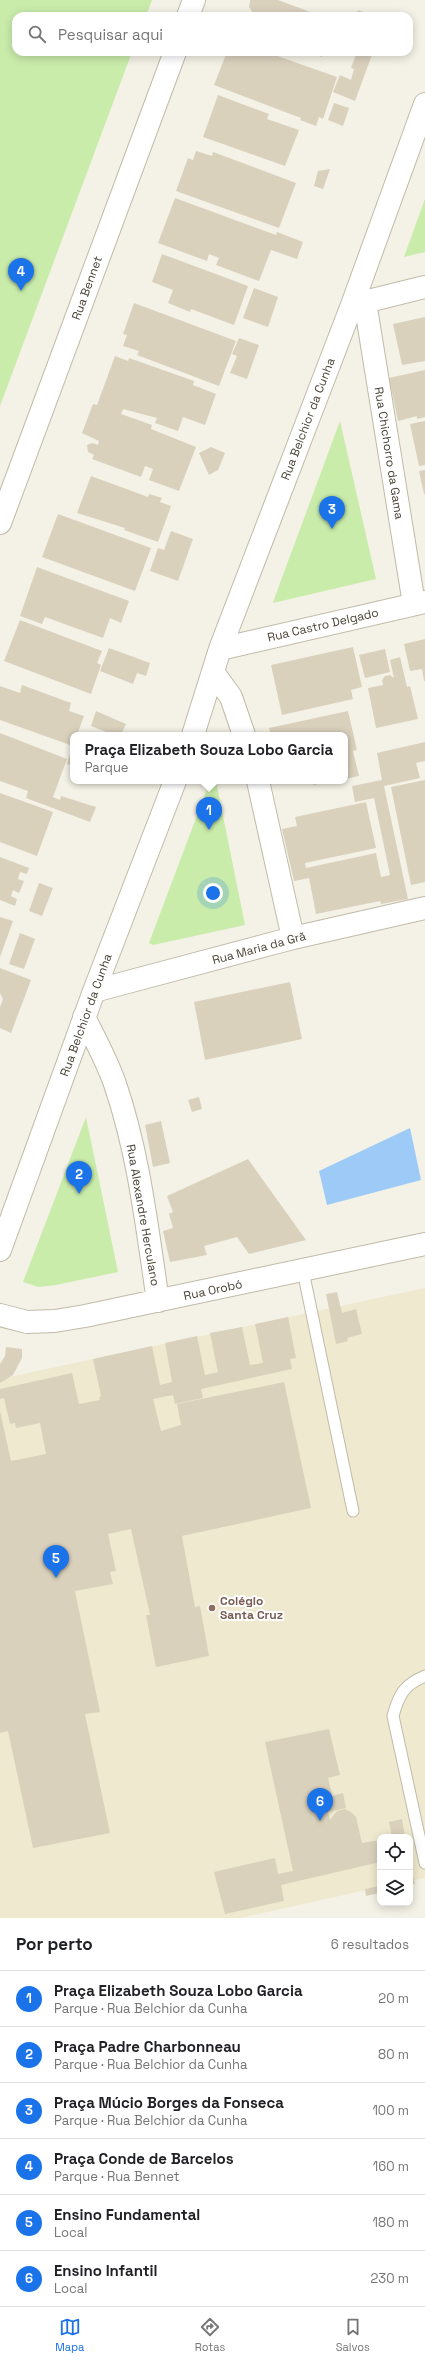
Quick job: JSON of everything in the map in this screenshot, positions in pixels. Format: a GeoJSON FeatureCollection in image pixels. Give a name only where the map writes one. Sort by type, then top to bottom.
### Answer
{"type":"FeatureCollection","features":[{"type":"Feature","properties":{"kind":"street"},"geometry":{"type":"LineString","coordinates":[[190,12],[194,0]]}},
{"type":"Feature","properties":{"kind":"street","name":"Rua Bennet"},"geometry":{"type":"LineString","coordinates":[[0,523],[174,56]]}},
{"type":"Feature","properties":{"kind":"street","name":"Rua Belchior da Cunha"},"geometry":{"type":"LineString","coordinates":[[194,732],[220,649],[358,304],[425,104]]}},
{"type":"Feature","properties":{"kind":"street"},"geometry":{"type":"LineString","coordinates":[[358,304],[425,287]]}},
{"type":"Feature","properties":{"kind":"street","name":"Rua Chichorro da Gama"},"geometry":{"type":"LineString","coordinates":[[358,304],[419,603]]}},
{"type":"Feature","properties":{"kind":"street","name":"Rua Castro Delgado"},"geometry":{"type":"LineString","coordinates":[[220,649],[419,603]]}},
{"type":"Feature","properties":{"kind":"street"},"geometry":{"type":"LineString","coordinates":[[213,672],[231,697],[243,732]]}},
{"type":"Feature","properties":{"kind":"street","name":"Rua Belchior da Cunha"},"geometry":{"type":"LineString","coordinates":[[0,1250],[84,1017],[174,784]]}},
{"type":"Feature","properties":{"kind":"street"},"geometry":{"type":"LineString","coordinates":[[259,784],[293,938]]}},
{"type":"Feature","properties":{"kind":"street","name":"Rua Maria da Grã"},"geometry":{"type":"LineString","coordinates":[[94,991],[293,938],[425,908]]}},
{"type":"Feature","properties":{"kind":"street","name":"Rua Alexandre Herculano"},"geometry":{"type":"LineString","coordinates":[[84,1017],[115,1083],[126,1124],[141,1188],[158,1302]]}},
{"type":"Feature","properties":{"kind":"street","name":"Rua Orobó"},"geometry":{"type":"LineString","coordinates":[[0,1315],[27,1322],[55,1321],[158,1302],[425,1244]]}},
{"type":"Feature","properties":{"kind":"lane"},"geometry":{"type":"LineString","coordinates":[[303,1271],[353,1511]]}},
{"type":"Feature","properties":{"kind":"lane"},"geometry":{"type":"LineString","coordinates":[[425,1676],[410,1683],[397,1698],[393,1716],[425,1863]]}},
{"type":"Feature","properties":{"kind":"shaded area","name":"Colégio Santa Cruz"},"geometry":{"type":"Polygon","coordinates":[[[425,1288],[425,1878],[413,1880],[413,1834],[377,1834],[377,1888],[240,1918],[0,1918],[0,1379],[425,1288]]]}},
{"type":"Feature","properties":{"kind":"green space"},"geometry":{"type":"Polygon","coordinates":[[[0,0],[152,0],[148,12],[12,12],[12,56],[131,56],[0,406],[0,0]]]}},
{"type":"Feature","properties":{"kind":"green space"},"geometry":{"type":"Polygon","coordinates":[[[425,199],[425,252],[404,257],[425,199]]]}},
{"type":"Feature","properties":{"kind":"green space"},"geometry":{"type":"Polygon","coordinates":[[[340,421],[376,579],[273,603],[276,594],[340,421]]]}},
{"type":"Feature","properties":{"kind":"green space"},"geometry":{"type":"Polygon","coordinates":[[[209,784],[217,784],[245,925],[153,945],[149,943],[209,784]]]}},
{"type":"Feature","properties":{"kind":"green space"},"geometry":{"type":"Polygon","coordinates":[[[86,1117],[118,1272],[56,1285],[38,1287],[23,1282],[86,1117]]]}},
{"type":"Feature","properties":{"kind":"water"},"geometry":{"type":"Polygon","coordinates":[[[410,1128],[421,1180],[327,1205],[319,1171],[410,1128]]]}},
{"type":"Feature","properties":{"kind":"building"},"geometry":{"type":"Polygon","coordinates":[[[250,0],[278,0],[310,12],[252,12],[249,7],[250,0]]]}},
{"type":"Feature","properties":{"kind":"building"},"geometry":{"type":"Polygon","coordinates":[[[225,56],[277,56],[337,77],[323,119],[319,117],[316,126],[300,120],[301,118],[214,85],[225,56]]]}},
{"type":"Feature","properties":{"kind":"building"},"geometry":{"type":"Polygon","coordinates":[[[356,56],[372,56],[355,101],[333,92],[340,75],[351,80],[354,69],[351,68],[356,56]]]}},
{"type":"Feature","properties":{"kind":"building"},"geometry":{"type":"Polygon","coordinates":[[[218,95],[269,114],[267,119],[299,130],[285,166],[203,137],[218,95]]]}},
{"type":"Feature","properties":{"kind":"building"},"geometry":{"type":"Polygon","coordinates":[[[334,103],[349,108],[343,126],[328,120],[334,103]]]}},
{"type":"Feature","properties":{"kind":"building"},"geometry":{"type":"Polygon","coordinates":[[[196,151],[212,156],[213,152],[296,183],[279,228],[176,191],[188,158],[193,160],[196,151]]]}},
{"type":"Feature","properties":{"kind":"building"},"geometry":{"type":"Polygon","coordinates":[[[330,169],[323,189],[314,186],[318,171],[330,169]]]}},
{"type":"Feature","properties":{"kind":"building"},"geometry":{"type":"Polygon","coordinates":[[[175,198],[276,235],[277,232],[303,242],[297,259],[271,250],[259,281],[216,265],[219,258],[209,254],[207,261],[158,243],[175,198]]]}},
{"type":"Feature","properties":{"kind":"building"},"geometry":{"type":"Polygon","coordinates":[[[162,254],[248,286],[234,325],[191,309],[190,312],[168,303],[173,290],[152,282],[162,254]]]}},
{"type":"Feature","properties":{"kind":"building"},"geometry":{"type":"Polygon","coordinates":[[[254,288],[278,297],[268,327],[243,318],[254,288]]]}},
{"type":"Feature","properties":{"kind":"building"},"geometry":{"type":"Polygon","coordinates":[[[134,303],[236,341],[219,386],[137,355],[139,351],[123,346],[127,335],[123,334],[134,303]]]}},
{"type":"Feature","properties":{"kind":"building"},"geometry":{"type":"Polygon","coordinates":[[[425,317],[425,361],[402,365],[393,324],[425,317]]]}},
{"type":"Feature","properties":{"kind":"building"},"geometry":{"type":"Polygon","coordinates":[[[239,338],[259,345],[247,379],[230,373],[237,356],[232,354],[239,338]]]}},
{"type":"Feature","properties":{"kind":"building"},"geometry":{"type":"Polygon","coordinates":[[[115,356],[128,361],[129,358],[194,381],[193,385],[216,394],[205,425],[183,417],[178,431],[155,423],[157,418],[123,409],[121,414],[152,425],[151,429],[196,447],[179,491],[149,480],[153,469],[145,466],[141,477],[92,459],[94,455],[88,452],[87,445],[92,443],[98,445],[99,441],[82,433],[93,404],[97,405],[115,356]]]}},
{"type":"Feature","properties":{"kind":"building"},"geometry":{"type":"Polygon","coordinates":[[[425,370],[425,417],[417,419],[417,416],[398,421],[389,378],[425,370]]]}},
{"type":"Feature","properties":{"kind":"building"},"geometry":{"type":"Polygon","coordinates":[[[425,421],[425,465],[419,466],[410,424],[425,421]]]}},
{"type":"Feature","properties":{"kind":"building"},"geometry":{"type":"Polygon","coordinates":[[[211,447],[225,453],[218,470],[209,475],[199,453],[211,447]]]}},
{"type":"Feature","properties":{"kind":"building"},"geometry":{"type":"Polygon","coordinates":[[[425,470],[425,494],[424,494],[419,471],[425,470]]]}},
{"type":"Feature","properties":{"kind":"building"},"geometry":{"type":"Polygon","coordinates":[[[91,476],[148,497],[149,494],[162,498],[160,502],[171,506],[158,542],[124,530],[125,528],[77,513],[91,476]]]}},
{"type":"Feature","properties":{"kind":"building"},"geometry":{"type":"Polygon","coordinates":[[[58,514],[151,548],[135,591],[42,557],[58,514]]]}},
{"type":"Feature","properties":{"kind":"building"},"geometry":{"type":"Polygon","coordinates":[[[171,531],[193,539],[178,581],[150,571],[158,548],[164,550],[171,531]]]}},
{"type":"Feature","properties":{"kind":"building"},"geometry":{"type":"Polygon","coordinates":[[[37,567],[129,601],[121,623],[110,618],[103,638],[45,617],[42,624],[20,616],[37,567]]]}},
{"type":"Feature","properties":{"kind":"building"},"geometry":{"type":"Polygon","coordinates":[[[20,620],[102,651],[97,663],[101,665],[91,694],[4,661],[20,620]]]}},
{"type":"Feature","properties":{"kind":"building"},"geometry":{"type":"Polygon","coordinates":[[[425,639],[424,681],[422,669],[410,671],[404,644],[425,639]]]}},
{"type":"Feature","properties":{"kind":"building"},"geometry":{"type":"Polygon","coordinates":[[[353,647],[362,687],[351,690],[353,699],[282,715],[271,665],[353,647]]]}},
{"type":"Feature","properties":{"kind":"building"},"geometry":{"type":"Polygon","coordinates":[[[109,648],[150,663],[146,676],[137,673],[133,684],[100,671],[109,648]]]}},
{"type":"Feature","properties":{"kind":"building"},"geometry":{"type":"Polygon","coordinates":[[[385,649],[390,672],[365,678],[359,655],[385,649]]]}},
{"type":"Feature","properties":{"kind":"building"},"geometry":{"type":"Polygon","coordinates":[[[400,657],[407,687],[410,686],[418,719],[376,728],[368,688],[383,685],[382,680],[385,676],[390,675],[394,678],[390,660],[400,657]]]}},
{"type":"Feature","properties":{"kind":"building"},"geometry":{"type":"Polygon","coordinates":[[[22,685],[71,703],[69,711],[84,716],[78,732],[70,732],[70,745],[0,720],[0,686],[20,693],[22,685]]]}},
{"type":"Feature","properties":{"kind":"building"},"geometry":{"type":"Polygon","coordinates":[[[96,711],[126,724],[122,732],[106,732],[91,726],[96,711]]]}},
{"type":"Feature","properties":{"kind":"building"},"geometry":{"type":"Polygon","coordinates":[[[348,711],[357,750],[353,751],[359,776],[348,778],[348,732],[270,732],[269,728],[348,711]]]}},
{"type":"Feature","properties":{"kind":"building"},"geometry":{"type":"Polygon","coordinates":[[[0,733],[67,759],[53,797],[60,800],[61,796],[96,807],[90,822],[26,798],[28,791],[0,781],[0,733]]]}},
{"type":"Feature","properties":{"kind":"building"},"geometry":{"type":"Polygon","coordinates":[[[425,742],[425,761],[416,763],[420,778],[384,786],[408,899],[381,904],[380,901],[316,914],[309,878],[294,881],[282,829],[297,826],[295,817],[366,802],[376,848],[305,863],[306,868],[376,853],[381,877],[390,875],[374,798],[355,802],[352,786],[382,780],[377,753],[425,742]]]}},
{"type":"Feature","properties":{"kind":"building"},"geometry":{"type":"Polygon","coordinates":[[[70,754],[70,765],[67,764],[70,754]]]}},
{"type":"Feature","properties":{"kind":"building"},"geometry":{"type":"Polygon","coordinates":[[[425,780],[425,882],[411,885],[391,787],[425,780]]]}},
{"type":"Feature","properties":{"kind":"building"},"geometry":{"type":"Polygon","coordinates":[[[0,793],[53,812],[37,856],[0,842],[0,793]]]}},
{"type":"Feature","properties":{"kind":"building"},"geometry":{"type":"Polygon","coordinates":[[[0,857],[29,868],[27,874],[20,872],[18,879],[24,881],[19,893],[13,890],[11,896],[17,899],[15,906],[0,900],[0,857]]]}},
{"type":"Feature","properties":{"kind":"building"},"geometry":{"type":"Polygon","coordinates":[[[39,883],[53,888],[42,916],[29,911],[39,883]]]}},
{"type":"Feature","properties":{"kind":"building"},"geometry":{"type":"Polygon","coordinates":[[[0,917],[13,921],[0,957],[0,917]]]}},
{"type":"Feature","properties":{"kind":"building"},"geometry":{"type":"Polygon","coordinates":[[[20,933],[35,939],[24,969],[9,964],[20,933]]]}},
{"type":"Feature","properties":{"kind":"building"},"geometry":{"type":"Polygon","coordinates":[[[0,968],[31,980],[11,1033],[0,1028],[0,1007],[3,999],[0,993],[0,968]]]}},
{"type":"Feature","properties":{"kind":"building"},"geometry":{"type":"Polygon","coordinates":[[[290,982],[302,1039],[205,1060],[194,1002],[290,982]]]}},
{"type":"Feature","properties":{"kind":"building"},"geometry":{"type":"Polygon","coordinates":[[[199,1097],[202,1109],[192,1112],[188,1100],[199,1097]]]}},
{"type":"Feature","properties":{"kind":"building"},"geometry":{"type":"Polygon","coordinates":[[[161,1121],[170,1163],[153,1167],[145,1125],[161,1121]]]}},
{"type":"Feature","properties":{"kind":"building"},"geometry":{"type":"Polygon","coordinates":[[[248,1159],[306,1240],[249,1254],[237,1237],[204,1246],[207,1255],[170,1262],[163,1231],[173,1228],[169,1214],[173,1212],[167,1196],[248,1159]]]}},
{"type":"Feature","properties":{"kind":"building"},"geometry":{"type":"Polygon","coordinates":[[[337,1292],[342,1313],[356,1309],[362,1334],[347,1338],[348,1341],[336,1344],[326,1294],[337,1292]]]}},
{"type":"Feature","properties":{"kind":"building"},"geometry":{"type":"Polygon","coordinates":[[[288,1317],[296,1358],[290,1359],[292,1369],[201,1389],[203,1398],[175,1404],[173,1395],[153,1399],[161,1431],[181,1425],[177,1404],[284,1382],[311,1508],[182,1536],[195,1607],[200,1606],[209,1656],[156,1667],[146,1615],[150,1615],[131,1529],[108,1534],[116,1571],[110,1572],[113,1584],[75,1591],[100,1712],[85,1714],[110,1833],[33,1848],[8,1731],[0,1733],[0,1411],[11,1461],[46,1454],[40,1423],[16,1428],[15,1423],[10,1424],[4,1398],[0,1399],[0,1389],[72,1373],[79,1404],[100,1400],[99,1397],[101,1396],[93,1359],[152,1346],[160,1385],[172,1382],[165,1343],[197,1336],[205,1375],[218,1372],[210,1333],[242,1327],[250,1365],[263,1363],[255,1324],[288,1317]]]}},
{"type":"Feature","properties":{"kind":"building"},"geometry":{"type":"Polygon","coordinates":[[[6,1347],[22,1349],[22,1358],[13,1375],[0,1383],[0,1364],[5,1356],[6,1347]]]}},
{"type":"Feature","properties":{"kind":"building"},"geometry":{"type":"Polygon","coordinates":[[[329,1729],[340,1775],[328,1778],[332,1796],[343,1793],[346,1808],[328,1812],[330,1820],[337,1811],[345,1809],[351,1812],[356,1817],[362,1843],[377,1840],[377,1863],[281,1885],[284,1901],[225,1914],[214,1872],[275,1858],[278,1874],[293,1871],[265,1742],[329,1729]]]}},
{"type":"Feature","properties":{"kind":"building"},"geometry":{"type":"Polygon","coordinates":[[[402,1819],[404,1834],[391,1834],[389,1822],[402,1819]]]}},
{"type":"Feature","properties":{"kind":"building"},"geometry":{"type":"Polygon","coordinates":[[[377,1887],[377,1894],[366,1896],[365,1889],[377,1887]]]}},
{"type":"Feature","properties":{"kind":"place","name":"Praça Conde de Barcelos"},"geometry":{"type":"Point","coordinates":[21,291]}},
{"type":"Feature","properties":{"kind":"place","name":"Praça Múcio Borges da Fonseca"},"geometry":{"type":"Point","coordinates":[332,529]}},
{"type":"Feature","properties":{"kind":"place","name":"Praça Elizabeth Souza Lobo Garcia"},"geometry":{"type":"Point","coordinates":[209,830]}},
{"type":"Feature","properties":{"kind":"place","name":"Praça Padre Charbonneau"},"geometry":{"type":"Point","coordinates":[79,1194]}},
{"type":"Feature","properties":{"kind":"place","name":"Ensino Fundamental"},"geometry":{"type":"Point","coordinates":[56,1578]}},
{"type":"Feature","properties":{"kind":"place","name":"Colégio Santa Cruz"},"geometry":{"type":"Point","coordinates":[212,1608]}},
{"type":"Feature","properties":{"kind":"place","name":"Ensino Infantil"},"geometry":{"type":"Point","coordinates":[320,1821]}}]}
